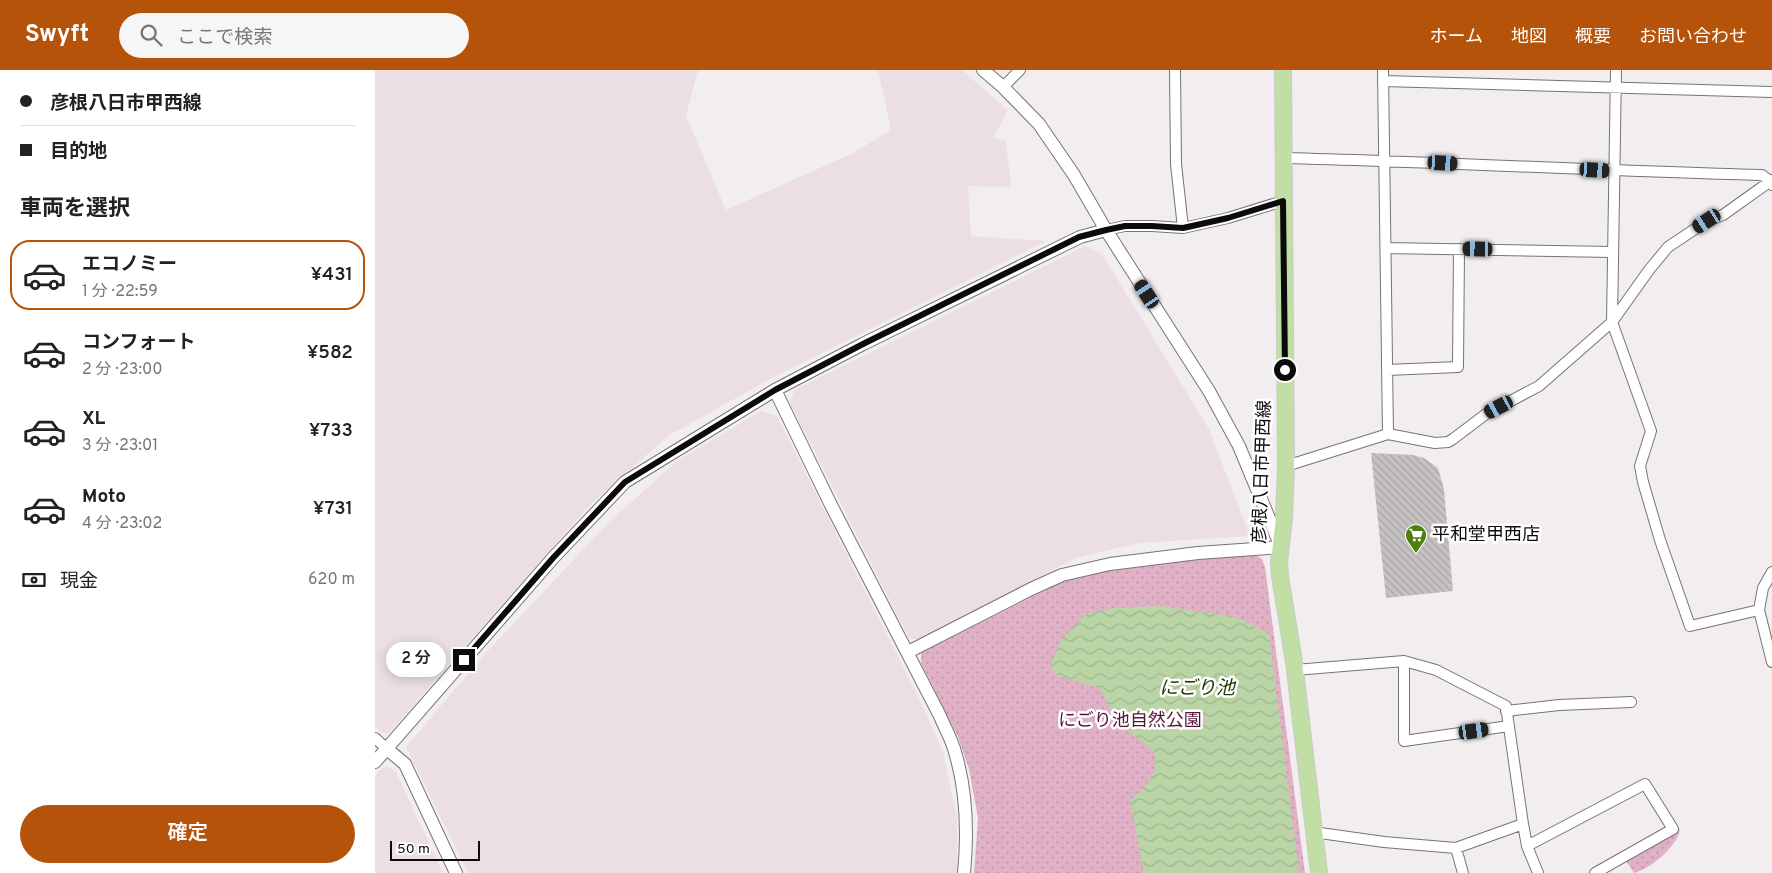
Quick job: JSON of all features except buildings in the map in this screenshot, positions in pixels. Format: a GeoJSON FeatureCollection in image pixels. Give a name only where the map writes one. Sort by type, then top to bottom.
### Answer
{"type":"FeatureCollection","features":[{"type":"Feature","properties":{"kind":"main road","name":"彦根八日市甲西線"},"geometry":{"type":"LineString","coordinates":[[1283,70],[1286,466],[1280,576],[1295,670],[1319,873]]}},
{"type":"Feature","properties":{"kind":"street"},"geometry":{"type":"LineString","coordinates":[[908,652],[1062,575],[1109,564],[1198,553],[1281,547],[1239,446],[1209,391],[1106,230],[1074,175],[1039,124],[1003,87],[983,70]]}},
{"type":"Feature","properties":{"kind":"street"},"geometry":{"type":"LineString","coordinates":[[1003,87],[1020,70]]}},
{"type":"Feature","properties":{"kind":"street"},"geometry":{"type":"LineString","coordinates":[[1175,70],[1176,164],[1183,228]]}},
{"type":"Feature","properties":{"kind":"street"},"geometry":{"type":"LineString","coordinates":[[1383,70],[1389,434]]}},
{"type":"Feature","properties":{"kind":"street"},"geometry":{"type":"LineString","coordinates":[[1616,70],[1612,322],[1651,431],[1640,466],[1643,482],[1660,540],[1690,626],[1759,610]]}},
{"type":"Feature","properties":{"kind":"street"},"geometry":{"type":"LineString","coordinates":[[1383,81],[1772,92]]}},
{"type":"Feature","properties":{"kind":"street"},"geometry":{"type":"LineString","coordinates":[[1283,158],[1385,160],[1615,171],[1761,175],[1771,182],[1723,215],[1707,221],[1668,247],[1612,322],[1539,386],[1486,414],[1448,442],[1435,443],[1389,434],[1286,466]]}},
{"type":"Feature","properties":{"kind":"street"},"geometry":{"type":"LineString","coordinates":[[375,762],[553,558],[625,482],[775,390],[863,344],[1079,237],[1106,230],[1134,226],[1183,228],[1228,218],[1283,201]]}},
{"type":"Feature","properties":{"kind":"street"},"geometry":{"type":"LineString","coordinates":[[1386,248],[1613,252]]}},
{"type":"Feature","properties":{"kind":"street"},"geometry":{"type":"LineString","coordinates":[[1387,370],[1458,367],[1459,249]]}},
{"type":"Feature","properties":{"kind":"street"},"geometry":{"type":"LineString","coordinates":[[775,390],[831,505],[940,716],[955,752],[966,804],[967,842],[965,873]]}},
{"type":"Feature","properties":{"kind":"street"},"geometry":{"type":"LineString","coordinates":[[1772,572],[1763,588],[1759,610],[1772,662]]}},
{"type":"Feature","properties":{"kind":"street"},"geometry":{"type":"LineString","coordinates":[[1295,670],[1404,662],[1436,670],[1506,706],[1527,846],[1538,873]]}},
{"type":"Feature","properties":{"kind":"street"},"geometry":{"type":"LineString","coordinates":[[1404,662],[1405,741],[1509,726]]}},
{"type":"Feature","properties":{"kind":"street"},"geometry":{"type":"LineString","coordinates":[[1507,710],[1559,705],[1631,702]]}},
{"type":"Feature","properties":{"kind":"street"},"geometry":{"type":"LineString","coordinates":[[375,738],[405,764],[456,873]]}},
{"type":"Feature","properties":{"kind":"street"},"geometry":{"type":"LineString","coordinates":[[1527,846],[1645,784],[1673,829],[1595,873]]}},
{"type":"Feature","properties":{"kind":"street"},"geometry":{"type":"LineString","coordinates":[[1313,832],[1384,842],[1456,848],[1523,824]]}},
{"type":"Feature","properties":{"kind":"street"},"geometry":{"type":"LineString","coordinates":[[1456,848],[1463,873]]}},
{"type":"Feature","properties":{"kind":"shaded area"},"geometry":{"type":"Polygon","coordinates":[[[375,70],[698,70],[686,116],[726,210],[851,154],[891,130],[878,70],[962,70],[1008,110],[993,138],[1006,141],[1011,187],[968,186],[971,236],[1046,241],[774,377],[668,436],[591,504],[388,734],[381,732],[375,726],[375,70]]]}},
{"type":"Feature","properties":{"kind":"shaded area"},"geometry":{"type":"Polygon","coordinates":[[[1085,246],[1102,254],[1209,429],[1250,536],[1139,543],[1076,558],[920,640],[909,638],[790,403],[794,390],[1085,246]]]}},
{"type":"Feature","properties":{"kind":"shaded area"},"geometry":{"type":"Polygon","coordinates":[[[761,411],[777,416],[920,700],[943,752],[957,817],[957,873],[468,873],[406,747],[484,655],[609,522],[677,461],[761,411]]]}},
{"type":"Feature","properties":{"kind":"shaded area"},"geometry":{"type":"Polygon","coordinates":[[[388,767],[396,772],[443,873],[375,873],[375,776],[382,768],[388,767]]]}},
{"type":"Feature","properties":{"kind":"green space","name":"にごり池自然公園"},"geometry":{"type":"Polygon","coordinates":[[[1255,554],[1262,559],[1265,567],[1305,873],[974,873],[978,818],[969,769],[958,737],[921,663],[921,653],[1055,585],[1079,576],[1101,571],[1225,555],[1255,554]]]}},
{"type":"Feature","properties":{"kind":"green space"},"geometry":{"type":"Polygon","coordinates":[[[1680,829],[1674,842],[1662,856],[1648,867],[1634,873],[1626,861],[1680,829]]]}},
{"type":"Feature","properties":{"kind":"water","name":"にごり池"},"geometry":{"type":"Polygon","coordinates":[[[1161,606],[1231,616],[1243,620],[1269,634],[1299,873],[1144,873],[1130,800],[1147,784],[1155,770],[1155,756],[1151,749],[1117,721],[1100,688],[1058,676],[1050,667],[1061,640],[1087,613],[1114,608],[1161,606]]]}},
{"type":"Feature","properties":{"kind":"place","name":"平和堂甲西店"},"geometry":{"type":"Point","coordinates":[1416,554]}},
{"type":"Feature","properties":{"kind":"route"},"geometry":{"type":"LineString","coordinates":[[464,660],[553,558],[625,482],[775,390],[863,344],[1079,237],[1125,226],[1183,228],[1228,218],[1283,201],[1285,370]]}}]}
